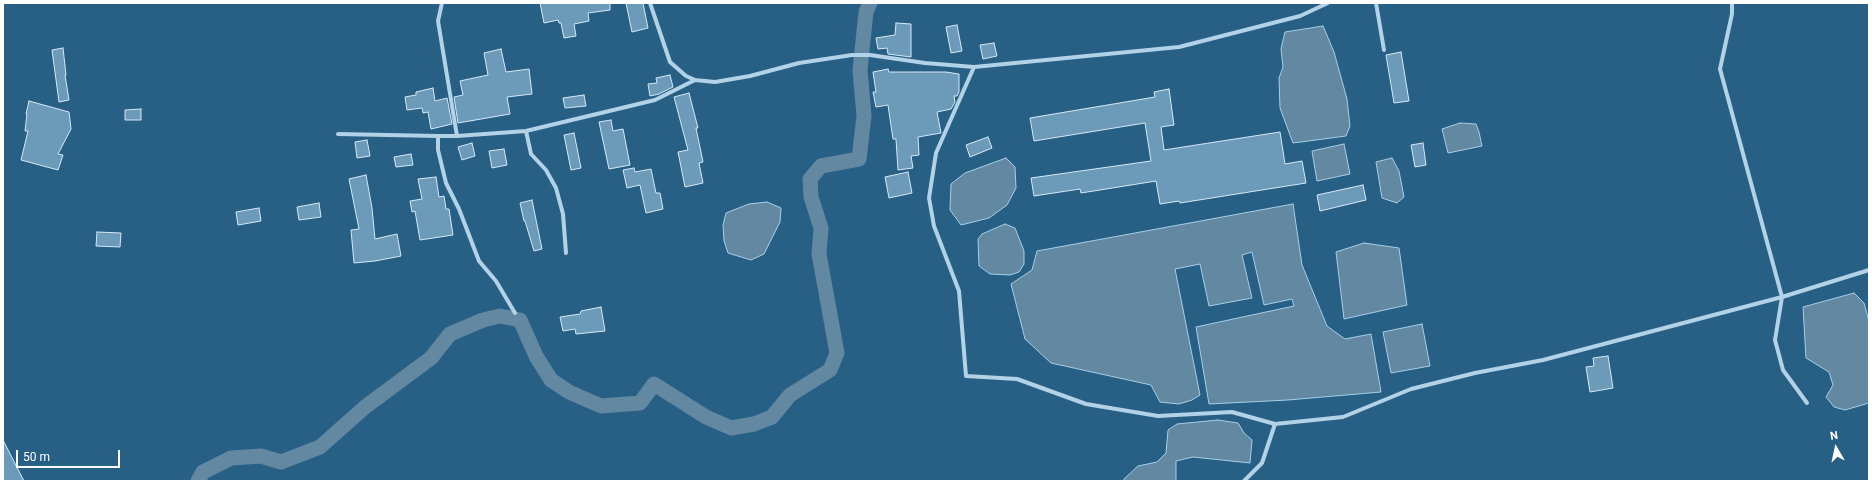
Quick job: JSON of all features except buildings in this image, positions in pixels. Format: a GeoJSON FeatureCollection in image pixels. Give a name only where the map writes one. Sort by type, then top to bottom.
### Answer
{"type":"FeatureCollection","features":[{"type":"Feature","properties":{"kind":"street"},"geometry":{"type":"LineString","coordinates":[[442,3],[438,21],[457,136]]}},
{"type":"Feature","properties":{"kind":"street"},"geometry":{"type":"LineString","coordinates":[[650,3],[670,62],[686,76],[695,80],[715,82],[750,76],[799,63],[852,55],[870,55],[925,64],[974,67],[1179,47],[1300,16],[1328,3]]}},
{"type":"Feature","properties":{"kind":"street"},"geometry":{"type":"LineString","coordinates":[[1376,3],[1384,50]]}},
{"type":"Feature","properties":{"kind":"street"},"geometry":{"type":"LineString","coordinates":[[1732,3],[1732,14],[1720,69],[1782,297],[1775,340],[1783,370],[1807,403]]}},
{"type":"Feature","properties":{"kind":"street"},"geometry":{"type":"LineString","coordinates":[[974,67],[936,153],[929,198],[934,226],[959,291],[966,376],[1017,379],[1086,404],[1158,416],[1232,412],[1275,424],[1343,417],[1410,389],[1475,373],[1543,360],[1782,297],[1869,270]]}},
{"type":"Feature","properties":{"kind":"street"},"geometry":{"type":"LineString","coordinates":[[338,134],[457,136],[526,131],[655,100],[695,80]]}},
{"type":"Feature","properties":{"kind":"street"},"geometry":{"type":"LineString","coordinates":[[526,131],[531,154],[546,170],[556,188],[563,214],[566,253]]}},
{"type":"Feature","properties":{"kind":"street"},"geometry":{"type":"LineString","coordinates":[[438,136],[438,150],[446,183],[459,209],[479,261],[496,282],[515,313]]}},
{"type":"Feature","properties":{"kind":"street"},"geometry":{"type":"LineString","coordinates":[[1244,481],[1262,463],[1275,424]]}},
{"type":"Feature","properties":{"kind":"water"},"geometry":{"type":"Polygon","coordinates":[[[1323,26],[1334,52],[1347,99],[1350,126],[1346,136],[1293,143],[1280,108],[1279,78],[1283,67],[1281,49],[1285,32],[1323,26]]]}},
{"type":"Feature","properties":{"kind":"water"},"geometry":{"type":"Polygon","coordinates":[[[1460,123],[1476,124],[1482,146],[1448,153],[1442,129],[1460,123]]]}},
{"type":"Feature","properties":{"kind":"water"},"geometry":{"type":"Polygon","coordinates":[[[1344,144],[1350,174],[1317,181],[1312,151],[1344,144]]]}},
{"type":"Feature","properties":{"kind":"water"},"geometry":{"type":"Polygon","coordinates":[[[1006,158],[1015,167],[1016,188],[1007,205],[989,218],[961,225],[950,210],[951,184],[965,173],[1006,158]]]}},
{"type":"Feature","properties":{"kind":"water"},"geometry":{"type":"Polygon","coordinates":[[[1392,158],[1399,171],[1404,197],[1397,203],[1382,198],[1376,162],[1392,158]]]}},
{"type":"Feature","properties":{"kind":"water"},"geometry":{"type":"Polygon","coordinates":[[[767,202],[781,208],[780,222],[764,254],[751,260],[728,253],[724,241],[723,225],[726,213],[749,204],[767,202]]]}},
{"type":"Feature","properties":{"kind":"water"},"geometry":{"type":"Polygon","coordinates":[[[1293,204],[1302,265],[1327,326],[1345,339],[1371,334],[1381,392],[1288,400],[1209,404],[1196,327],[1294,306],[1292,299],[1264,305],[1252,252],[1242,255],[1252,298],[1209,306],[1200,264],[1175,269],[1200,395],[1192,400],[1179,404],[1160,402],[1151,385],[1051,363],[1025,339],[1011,284],[1032,270],[1037,251],[1293,204]]]}},
{"type":"Feature","properties":{"kind":"water"},"geometry":{"type":"Polygon","coordinates":[[[1005,224],[1015,228],[1024,251],[1024,264],[1019,272],[1010,275],[990,274],[979,266],[978,239],[982,234],[1005,224]]]}},
{"type":"Feature","properties":{"kind":"water"},"geometry":{"type":"Polygon","coordinates":[[[1364,243],[1399,248],[1407,305],[1344,319],[1336,252],[1364,243]]]}},
{"type":"Feature","properties":{"kind":"water"},"geometry":{"type":"Polygon","coordinates":[[[1854,293],[1864,303],[1869,321],[1869,403],[1845,410],[1834,407],[1826,397],[1833,385],[1829,372],[1806,358],[1803,307],[1854,293]]]}},
{"type":"Feature","properties":{"kind":"water"},"geometry":{"type":"Polygon","coordinates":[[[1422,324],[1430,366],[1391,373],[1383,332],[1422,324]]]}},
{"type":"Feature","properties":{"kind":"water"},"geometry":{"type":"Polygon","coordinates":[[[1218,420],[1238,423],[1244,433],[1252,440],[1250,463],[1193,457],[1176,461],[1176,481],[1124,481],[1124,479],[1138,466],[1157,462],[1166,453],[1168,430],[1177,424],[1218,420]]]}},
{"type":"Feature","properties":{"kind":"waterway"},"geometry":{"type":"LineString","coordinates":[[198,481],[203,472],[231,458],[261,456],[281,462],[320,447],[365,407],[431,358],[450,334],[483,320],[500,316],[520,320],[536,356],[551,380],[569,392],[601,406],[640,403],[654,384],[706,417],[731,428],[754,424],[772,417],[790,395],[830,370],[837,353],[819,254],[821,228],[811,197],[810,179],[821,166],[859,159],[864,116],[860,70],[866,12],[870,3]]}}]}
